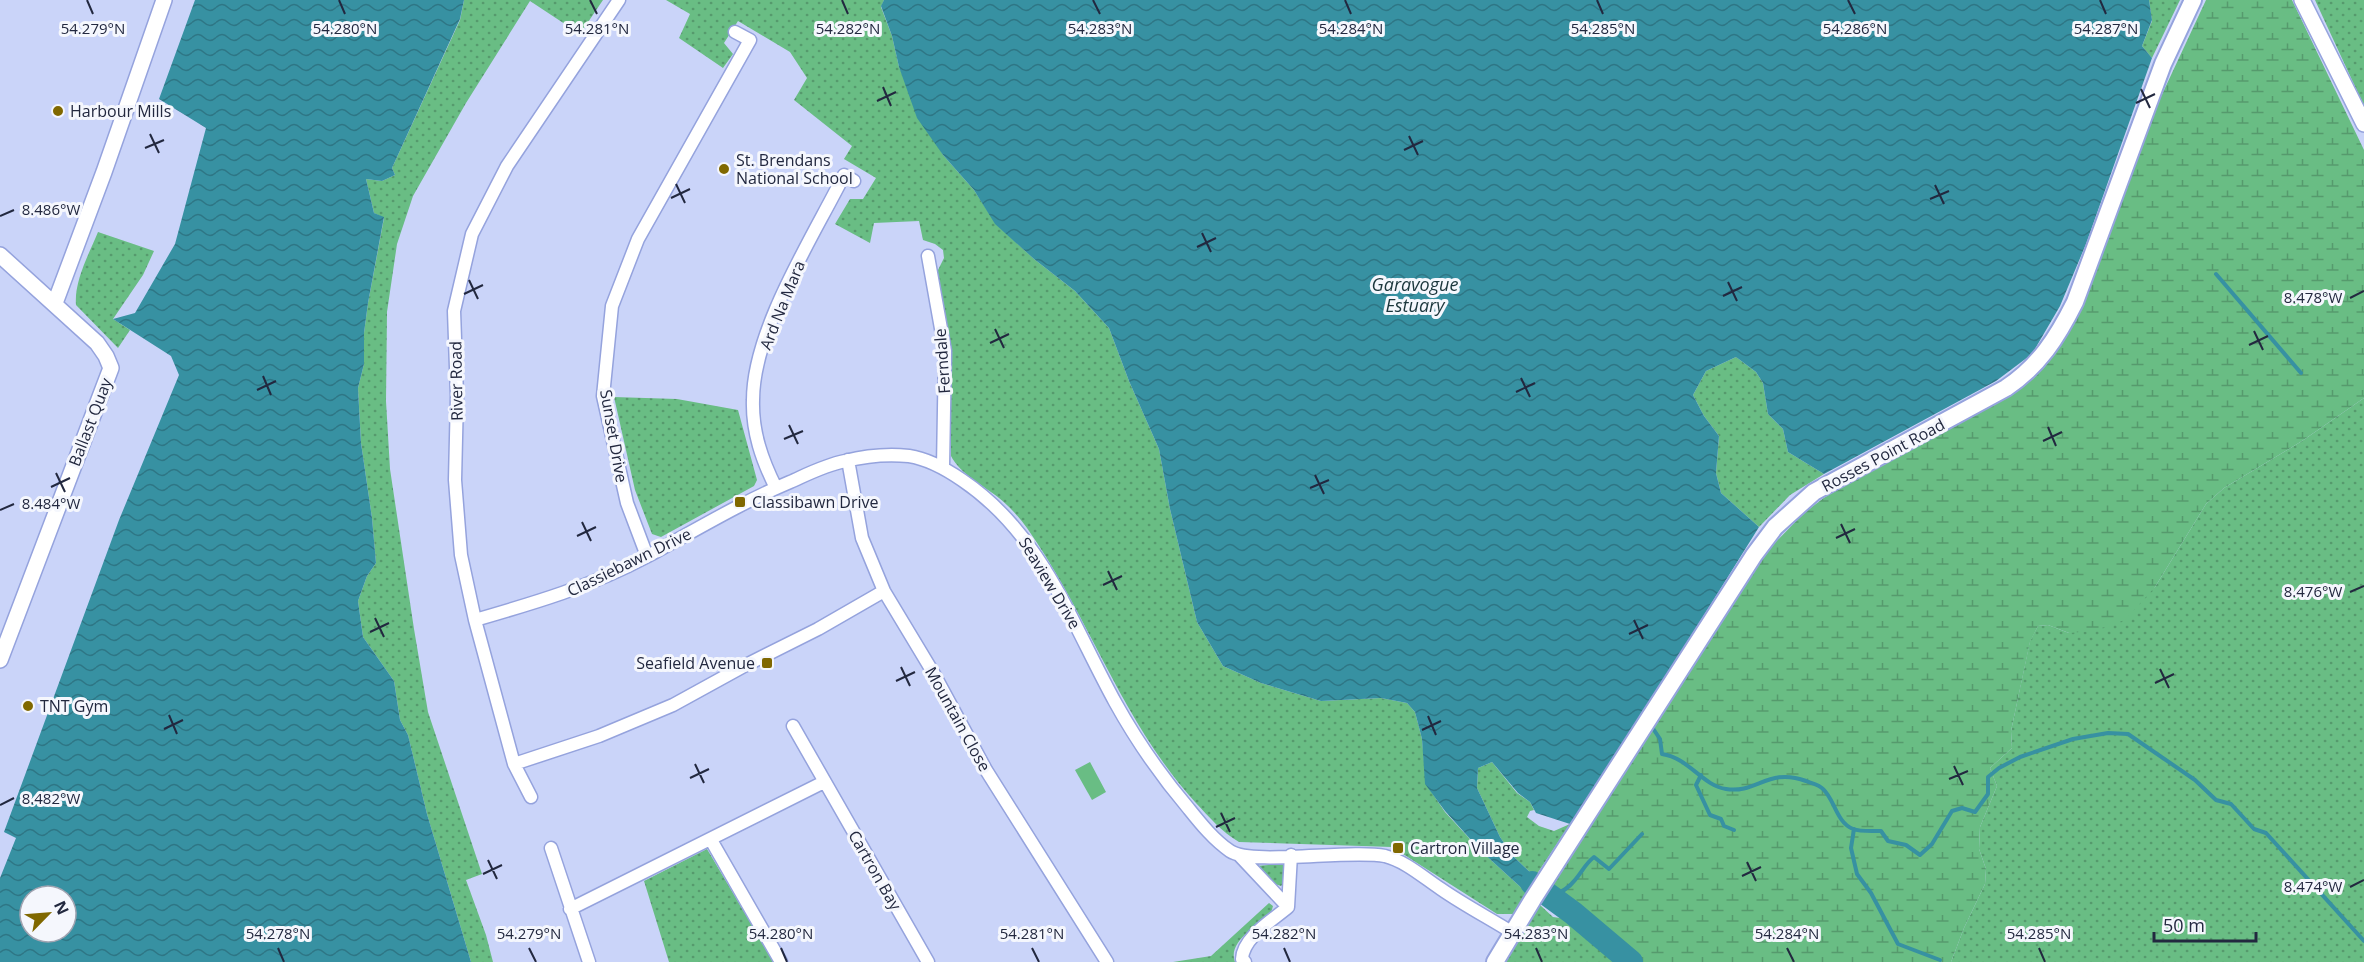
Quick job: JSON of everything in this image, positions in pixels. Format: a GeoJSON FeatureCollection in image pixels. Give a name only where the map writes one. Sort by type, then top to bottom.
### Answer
{"type":"FeatureCollection","features":[{"type":"Feature","properties":{"kind":"main road","name":"Rosses Point Road"},"geometry":{"type":"LineString","coordinates":[[1495,962],[1754,555],[1775,527],[1814,492],[2006,388],[2025,375],[2045,354],[2060,333],[2075,302],[2163,64],[2193,0]]}},
{"type":"Feature","properties":{"kind":"street"},"geometry":{"type":"LineString","coordinates":[[55,303],[164,0]]}},
{"type":"Feature","properties":{"kind":"street","name":"River Road"},"geometry":{"type":"LineString","coordinates":[[531,797],[514,764],[475,620],[461,555],[455,480],[457,396],[454,311],[472,234],[507,166],[619,0]]}},
{"type":"Feature","properties":{"kind":"street"},"geometry":{"type":"LineString","coordinates":[[2302,0],[2364,124]]}},
{"type":"Feature","properties":{"kind":"street","name":"Sunset Drive"},"geometry":{"type":"LineString","coordinates":[[647,556],[627,503],[603,396],[612,306],[638,240],[750,40],[735,32]]}},
{"type":"Feature","properties":{"kind":"street","name":"Ard Na Mara"},"geometry":{"type":"LineString","coordinates":[[776,488],[762,460],[756,432],[753,399],[766,334],[844,175],[854,181]]}},
{"type":"Feature","properties":{"kind":"street","name":"Ballast Quay"},"geometry":{"type":"LineString","coordinates":[[0,255],[97,343],[111,368],[0,660]]}},
{"type":"Feature","properties":{"kind":"street","name":"Ferndale"},"geometry":{"type":"LineString","coordinates":[[928,256],[945,351],[945,457],[943,467]]}},
{"type":"Feature","properties":{"kind":"street","name":"Seaview Drive"},"geometry":{"type":"LineString","coordinates":[[776,488],[827,465],[848,460],[910,456],[943,467],[977,490],[1007,516],[1049,575],[1115,702],[1156,768],[1201,825],[1232,852],[1240,856],[1288,907]]}},
{"type":"Feature","properties":{"kind":"street","name":"Mountain Close"},"geometry":{"type":"LineString","coordinates":[[848,460],[862,538],[884,591],[934,674],[986,770],[1107,962]]}},
{"type":"Feature","properties":{"kind":"street","name":"Classiebawn Drive"},"geometry":{"type":"LineString","coordinates":[[475,620],[554,598],[647,556],[776,488]]}},
{"type":"Feature","properties":{"kind":"street"},"geometry":{"type":"LineString","coordinates":[[514,764],[598,736],[673,705],[818,629],[884,591]]}},
{"type":"Feature","properties":{"kind":"street","name":"Cartron Bay"},"geometry":{"type":"LineString","coordinates":[[793,726],[923,960]]}},
{"type":"Feature","properties":{"kind":"street"},"geometry":{"type":"LineString","coordinates":[[570,909],[824,782]]}},
{"type":"Feature","properties":{"kind":"street"},"geometry":{"type":"LineString","coordinates":[[711,840],[781,962]]}},
{"type":"Feature","properties":{"kind":"street"},"geometry":{"type":"LineString","coordinates":[[551,848],[589,962]]}},
{"type":"Feature","properties":{"kind":"street"},"geometry":{"type":"LineString","coordinates":[[1240,856],[1355,854],[1383,856],[1393,859],[1513,933]]}},
{"type":"Feature","properties":{"kind":"street"},"geometry":{"type":"LineString","coordinates":[[1245,962],[1242,959],[1242,950],[1248,942],[1288,907],[1291,855]]}},
{"type":"Feature","properties":{"kind":"green space"},"geometry":{"type":"Polygon","coordinates":[[[464,0],[603,0],[580,34],[530,1],[466,103],[413,196],[397,244],[387,312],[386,401],[390,469],[414,629],[428,712],[482,874],[466,880],[493,962],[471,962],[427,814],[408,735],[400,720],[394,681],[363,637],[358,601],[367,576],[376,563],[361,443],[358,388],[364,364],[364,333],[368,303],[384,218],[374,213],[366,179],[382,181],[395,175],[392,168],[460,20],[464,0]]]}},
{"type":"Feature","properties":{"kind":"green space"},"geometry":{"type":"Polygon","coordinates":[[[666,0],[884,0],[881,7],[892,36],[899,67],[943,155],[974,190],[996,224],[1034,259],[1075,291],[1109,328],[1159,449],[1170,509],[1197,622],[1223,666],[1261,683],[1321,701],[1381,698],[1407,703],[1415,712],[1422,739],[1426,784],[1445,812],[1481,851],[1527,893],[1514,914],[1497,914],[1392,847],[1239,842],[1221,829],[1195,802],[1169,771],[1147,738],[1049,562],[1027,528],[993,493],[966,474],[951,456],[951,353],[936,274],[944,258],[943,250],[923,240],[919,221],[874,223],[870,243],[835,224],[850,199],[863,199],[876,178],[844,159],[852,146],[794,100],[807,78],[790,52],[738,21],[724,43],[733,54],[723,68],[679,38],[690,14],[666,0]]]}},
{"type":"Feature","properties":{"kind":"green space"},"geometry":{"type":"Polygon","coordinates":[[[2149,0],[2180,0],[2152,58],[2142,46],[2152,21],[2149,0]]]}},
{"type":"Feature","properties":{"kind":"green space"},"geometry":{"type":"Polygon","coordinates":[[[2206,0],[2292,0],[2364,150],[2364,398],[2302,441],[2224,488],[2206,504],[2155,587],[2125,620],[2093,631],[2069,633],[2048,625],[2038,626],[2030,642],[2011,731],[2012,748],[1990,768],[1997,786],[1980,827],[1979,849],[1986,869],[1985,884],[1951,962],[1638,962],[1597,923],[1588,920],[1548,890],[1765,553],[1804,513],[1825,497],[2005,398],[2044,367],[2072,327],[2144,133],[2206,0]]]}},
{"type":"Feature","properties":{"kind":"green space"},"geometry":{"type":"Polygon","coordinates":[[[2315,0],[2364,0],[2364,106],[2315,0]]]}},
{"type":"Feature","properties":{"kind":"green space"},"geometry":{"type":"Polygon","coordinates":[[[98,232],[154,251],[143,275],[113,319],[130,330],[118,348],[76,305],[80,277],[98,232]]]}},
{"type":"Feature","properties":{"kind":"green space"},"geometry":{"type":"Polygon","coordinates":[[[1736,357],[1756,372],[1763,383],[1768,414],[1783,429],[1788,452],[1824,474],[1790,495],[1759,527],[1721,493],[1716,473],[1719,436],[1704,416],[1693,395],[1706,371],[1736,357]]]}},
{"type":"Feature","properties":{"kind":"green space"},"geometry":{"type":"Polygon","coordinates":[[[614,397],[677,399],[738,410],[757,480],[754,486],[661,537],[652,534],[635,490],[614,397]]]}},
{"type":"Feature","properties":{"kind":"green space"},"geometry":{"type":"Polygon","coordinates":[[[2364,398],[2364,962],[1951,962],[1985,884],[1986,869],[1979,849],[1980,827],[1997,786],[1990,768],[2012,748],[2011,731],[2030,641],[2038,626],[2048,625],[2069,633],[2155,587],[2206,504],[2224,488],[2302,441],[2364,398]]]}},
{"type":"Feature","properties":{"kind":"green space"},"geometry":{"type":"Polygon","coordinates":[[[1090,762],[1106,792],[1092,800],[1075,770],[1090,762]]]}},
{"type":"Feature","properties":{"kind":"green space"},"geometry":{"type":"Polygon","coordinates":[[[1492,762],[1517,793],[1530,802],[1534,810],[1530,811],[1527,817],[1539,826],[1554,831],[1570,824],[1535,877],[1514,857],[1500,837],[1477,788],[1478,768],[1492,762]]]}},
{"type":"Feature","properties":{"kind":"green space"},"geometry":{"type":"Polygon","coordinates":[[[707,849],[774,962],[669,962],[644,881],[707,849]]]}},
{"type":"Feature","properties":{"kind":"green space"},"geometry":{"type":"Polygon","coordinates":[[[1283,864],[1283,884],[1281,886],[1275,884],[1255,866],[1283,864]]]}},
{"type":"Feature","properties":{"kind":"green space"},"geometry":{"type":"Polygon","coordinates":[[[1269,903],[1273,906],[1271,913],[1239,941],[1235,948],[1235,962],[1173,962],[1211,956],[1269,903]]]}},
{"type":"Feature","properties":{"kind":"green space"},"geometry":{"type":"Polygon","coordinates":[[[1540,905],[1553,917],[1567,919],[1617,962],[1505,962],[1540,905]]]}},
{"type":"Feature","properties":{"kind":"water"},"geometry":{"type":"Polygon","coordinates":[[[195,0],[464,0],[460,19],[392,168],[395,175],[382,181],[366,179],[374,213],[384,217],[368,303],[364,333],[364,364],[358,388],[361,443],[376,563],[367,576],[358,601],[363,637],[394,681],[400,720],[408,735],[427,814],[471,962],[0,962],[0,878],[16,838],[4,832],[119,520],[179,375],[171,356],[113,319],[135,313],[175,244],[206,128],[159,99],[195,0]]]}},
{"type":"Feature","properties":{"kind":"water","name":"Garavogue Estuary"},"geometry":{"type":"Polygon","coordinates":[[[884,0],[2149,0],[2152,20],[2142,46],[2152,58],[2086,244],[2060,306],[2032,354],[1996,381],[1824,474],[1788,452],[1783,429],[1768,414],[1763,383],[1756,372],[1736,357],[1706,371],[1693,395],[1704,416],[1719,436],[1716,473],[1721,493],[1759,527],[1603,777],[1570,824],[1536,813],[1530,802],[1518,793],[1492,762],[1478,768],[1477,788],[1500,837],[1514,857],[1535,877],[1527,893],[1481,851],[1445,811],[1425,784],[1422,739],[1415,712],[1407,703],[1381,698],[1321,701],[1261,683],[1223,666],[1197,622],[1170,509],[1159,449],[1109,328],[1075,291],[995,224],[974,190],[943,155],[917,118],[881,6],[884,0]]]}},
{"type":"Feature","properties":{"kind":"waterway"},"geometry":{"type":"LineString","coordinates":[[2216,274],[2301,373]]}},
{"type":"Feature","properties":{"kind":"waterway"},"geometry":{"type":"LineString","coordinates":[[1652,727],[1660,739],[1662,754],[1680,761],[1718,787],[1737,790],[1782,777],[1818,785],[1827,794],[1847,826],[1860,831],[1881,831],[1888,841],[1906,845],[1920,855],[1932,844],[1952,811],[1962,808],[1975,812],[1988,794],[1988,777],[1999,768],[2020,757],[2073,739],[2108,733],[2128,734],[2195,780],[2216,800],[2231,804],[2254,829],[2266,833],[2364,941]]}},
{"type":"Feature","properties":{"kind":"waterway"},"geometry":{"type":"LineString","coordinates":[[1701,775],[1696,785],[1710,815],[1721,819],[1724,826],[1734,830]]}},
{"type":"Feature","properties":{"kind":"waterway"},"geometry":{"type":"LineString","coordinates":[[1854,829],[1851,848],[1857,874],[1871,893],[1898,944],[1940,960]]}},
{"type":"Feature","properties":{"kind":"waterway"},"geometry":{"type":"LineString","coordinates":[[1551,898],[1570,885],[1594,857],[1609,869],[1642,834]]}},
{"type":"Feature","properties":{"kind":"waterway"},"geometry":{"type":"LineString","coordinates":[[1532,883],[1573,913],[1631,962]]}},
{"type":"Feature","properties":{"kind":"place","name":"Harbour Mills"},"geometry":{"type":"Point","coordinates":[58,111]}},
{"type":"Feature","properties":{"kind":"place","name":"St. Brendans National School"},"geometry":{"type":"Point","coordinates":[724,169]}},
{"type":"Feature","properties":{"kind":"place","name":"Classibawn Drive"},"geometry":{"type":"Point","coordinates":[740,502]}},
{"type":"Feature","properties":{"kind":"place","name":"Seafield Avenue"},"geometry":{"type":"Point","coordinates":[767,663]}},
{"type":"Feature","properties":{"kind":"place","name":"TNT Gym"},"geometry":{"type":"Point","coordinates":[28,706]}},
{"type":"Feature","properties":{"kind":"place","name":"Cartron Village"},"geometry":{"type":"Point","coordinates":[1398,848]}}]}
